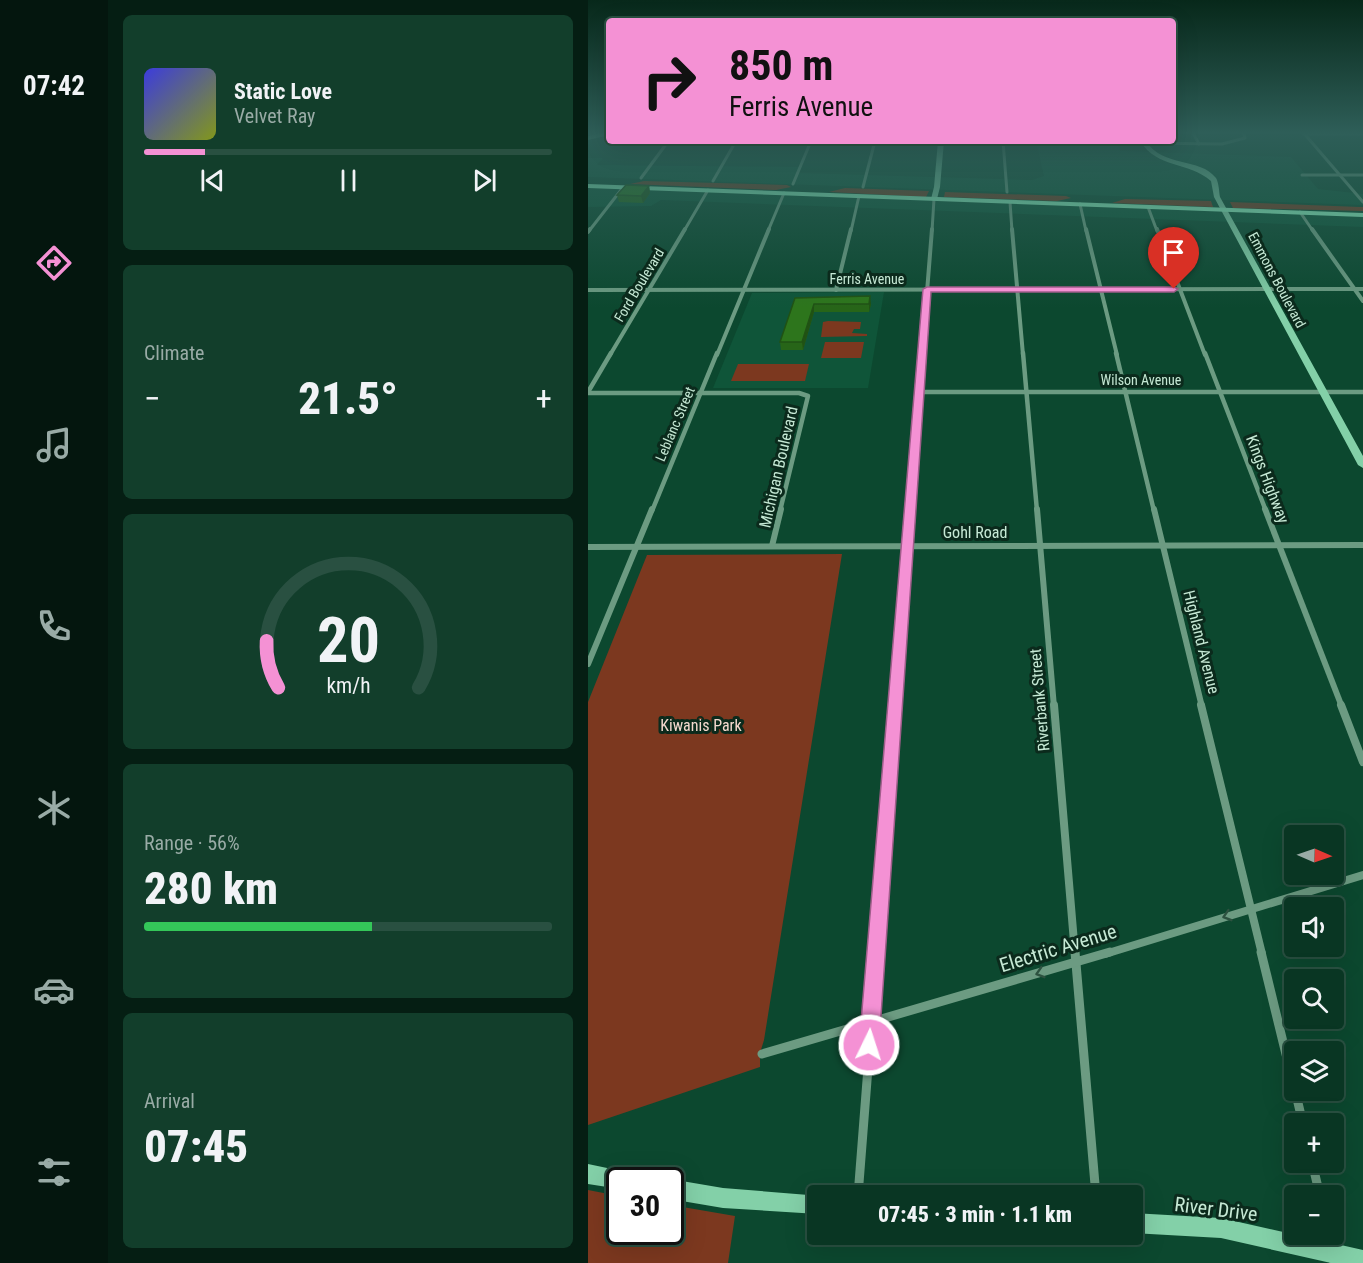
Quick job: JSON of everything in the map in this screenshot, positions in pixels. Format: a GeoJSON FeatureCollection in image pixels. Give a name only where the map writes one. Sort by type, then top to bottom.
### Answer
{"type":"FeatureCollection","features":[{"type":"Feature","properties":{"kind":"main road"},"geometry":{"type":"LineString","coordinates":[[708,190],[784,190]]}},
{"type":"Feature","properties":{"kind":"main road"},"geometry":{"type":"LineString","coordinates":[[708,190],[1068,202],[1075,199],[1071,195],[1085,195]]}},
{"type":"Feature","properties":{"kind":"main road"},"geometry":{"type":"LineString","coordinates":[[826,190],[823,191],[825,194],[832,195]]}},
{"type":"Feature","properties":{"kind":"main road"},"geometry":{"type":"LineString","coordinates":[[996,192],[1017,192]]}},
{"type":"Feature","properties":{"kind":"main road"},"geometry":{"type":"LineString","coordinates":[[1115,205],[1107,202],[1116,198],[1184,199]]}},
{"type":"Feature","properties":{"kind":"main road"},"geometry":{"type":"LineString","coordinates":[[1208,200],[1229,200]]}},
{"type":"Feature","properties":{"kind":"main road"},"geometry":{"type":"LineString","coordinates":[[1001,201],[1224,210],[1297,209],[1363,213]]}},
{"type":"Feature","properties":{"kind":"main road"},"geometry":{"type":"LineString","coordinates":[[1297,209],[1307,203]]}},
{"type":"Feature","properties":{"kind":"main road"},"geometry":{"type":"LineString","coordinates":[[1349,204],[1363,203]]}},
{"type":"Feature","properties":{"kind":"street"},"geometry":{"type":"LineString","coordinates":[[588,232],[623,190]]}},
{"type":"Feature","properties":{"kind":"street","name":"Ford Boulevard"},"geometry":{"type":"LineString","coordinates":[[588,393],[708,190]]}},
{"type":"Feature","properties":{"kind":"street"},"geometry":{"type":"LineString","coordinates":[[859,1185],[934,199],[940,190]]}},
{"type":"Feature","properties":{"kind":"street","name":"Emmons Boulevard"},"geometry":{"type":"LineString","coordinates":[[1216,190],[1219,200],[1266,289],[1363,465]]}},
{"type":"Feature","properties":{"kind":"street"},"geometry":{"type":"LineString","coordinates":[[1352,190],[1363,203]]}},
{"type":"Feature","properties":{"kind":"street","name":"Leblanc Street"},"geometry":{"type":"LineString","coordinates":[[588,664],[784,193]]}},
{"type":"Feature","properties":{"kind":"street"},"geometry":{"type":"LineString","coordinates":[[836,290],[859,196]]}},
{"type":"Feature","properties":{"kind":"street","name":"Riverbank Street"},"geometry":{"type":"LineString","coordinates":[[1010,202],[1095,1185]]}},
{"type":"Feature","properties":{"kind":"street","name":"Highland Avenue"},"geometry":{"type":"LineString","coordinates":[[1080,204],[1284,1044]]}},
{"type":"Feature","properties":{"kind":"street","name":"Kings Highway"},"geometry":{"type":"LineString","coordinates":[[1148,207],[1363,762]]}},
{"type":"Feature","properties":{"kind":"street"},"geometry":{"type":"LineString","coordinates":[[1297,209],[1363,301]]}},
{"type":"Feature","properties":{"kind":"street","name":"Ferris Avenue"},"geometry":{"type":"LineString","coordinates":[[588,290],[1363,289]]}},
{"type":"Feature","properties":{"kind":"street","name":"Wilson Avenue"},"geometry":{"type":"LineString","coordinates":[[919,392],[1363,392]]}},
{"type":"Feature","properties":{"kind":"street"},"geometry":{"type":"LineString","coordinates":[[588,393],[701,393]]}},
{"type":"Feature","properties":{"kind":"street","name":"Michigan Boulevard"},"geometry":{"type":"LineString","coordinates":[[701,393],[806,394],[808,398],[772,546]]}},
{"type":"Feature","properties":{"kind":"street","name":"Gohl Road"},"geometry":{"type":"LineString","coordinates":[[588,547],[1363,545]]}},
{"type":"Feature","properties":{"kind":"street","name":"Electric Avenue"},"geometry":{"type":"LineString","coordinates":[[762,1054],[871,1021],[945,1002],[1363,875]]}},
{"type":"Feature","properties":{"kind":"street"},"geometry":{"type":"LineString","coordinates":[[588,1174],[606,1177]]}},
{"type":"Feature","properties":{"kind":"street"},"geometry":{"type":"LineString","coordinates":[[684,1191],[723,1198],[807,1203]]}},
{"type":"Feature","properties":{"kind":"street","name":"River Drive"},"geometry":{"type":"LineString","coordinates":[[1143,1224],[1221,1228],[1332,1250],[1363,1260]]}},
{"type":"Feature","properties":{"kind":"shaded area"},"geometry":{"type":"Polygon","coordinates":[[[588,190],[693,190],[1363,215],[1363,227],[661,200],[651,206],[588,207],[588,190]]]}},
{"type":"Feature","properties":{"kind":"shaded area"},"geometry":{"type":"Polygon","coordinates":[[[946,190],[1326,190],[1363,194],[1363,205],[946,190]]]}},
{"type":"Feature","properties":{"kind":"shaded area"},"geometry":{"type":"Polygon","coordinates":[[[884,292],[868,388],[713,388],[752,293],[884,292]]]}},
{"type":"Feature","properties":{"kind":"green space"},"geometry":{"type":"Polygon","coordinates":[[[837,190],[929,191],[926,197],[829,192],[837,190]]]}},
{"type":"Feature","properties":{"kind":"green space"},"geometry":{"type":"Polygon","coordinates":[[[945,192],[1071,198],[1057,201],[944,197],[945,192]]]}},
{"type":"Feature","properties":{"kind":"green space"},"geometry":{"type":"Polygon","coordinates":[[[1125,199],[1211,201],[1213,207],[1112,203],[1125,199]]]}},
{"type":"Feature","properties":{"kind":"green space"},"geometry":{"type":"Polygon","coordinates":[[[1230,202],[1363,207],[1363,211],[1233,208],[1230,202]]]}},
{"type":"Feature","properties":{"kind":"green space"},"geometry":{"type":"Polygon","coordinates":[[[823,322],[861,322],[860,329],[854,329],[852,333],[867,334],[867,336],[821,337],[823,322]]]}},
{"type":"Feature","properties":{"kind":"green space"},"geometry":{"type":"Polygon","coordinates":[[[825,342],[864,342],[861,358],[821,358],[825,342]]]}},
{"type":"Feature","properties":{"kind":"green space"},"geometry":{"type":"Polygon","coordinates":[[[738,364],[809,364],[805,381],[731,381],[738,364]]]}},
{"type":"Feature","properties":{"kind":"green space","name":"Kiwanis Park"},"geometry":{"type":"Polygon","coordinates":[[[842,554],[764,1040],[760,1053],[760,1067],[588,1125],[588,702],[647,555],[842,554]]]}},
{"type":"Feature","properties":{"kind":"green space"},"geometry":{"type":"Polygon","coordinates":[[[588,1190],[606,1193],[606,1245],[684,1245],[684,1207],[735,1216],[728,1263],[588,1263],[588,1190]]]}},
{"type":"Feature","properties":{"kind":"building"},"geometry":{"type":"Polygon","coordinates":[[[622,190],[646,190],[641,196],[617,195],[622,190]]]}},
{"type":"Feature","properties":{"kind":"building"},"geometry":{"type":"Polygon","coordinates":[[[870,296],[869,304],[814,304],[802,342],[780,342],[795,298],[870,296]]]}},
{"type":"Feature","properties":{"kind":"route"},"geometry":{"type":"LineString","coordinates":[[869,1045],[927,289],[1174,289]]}}]}
